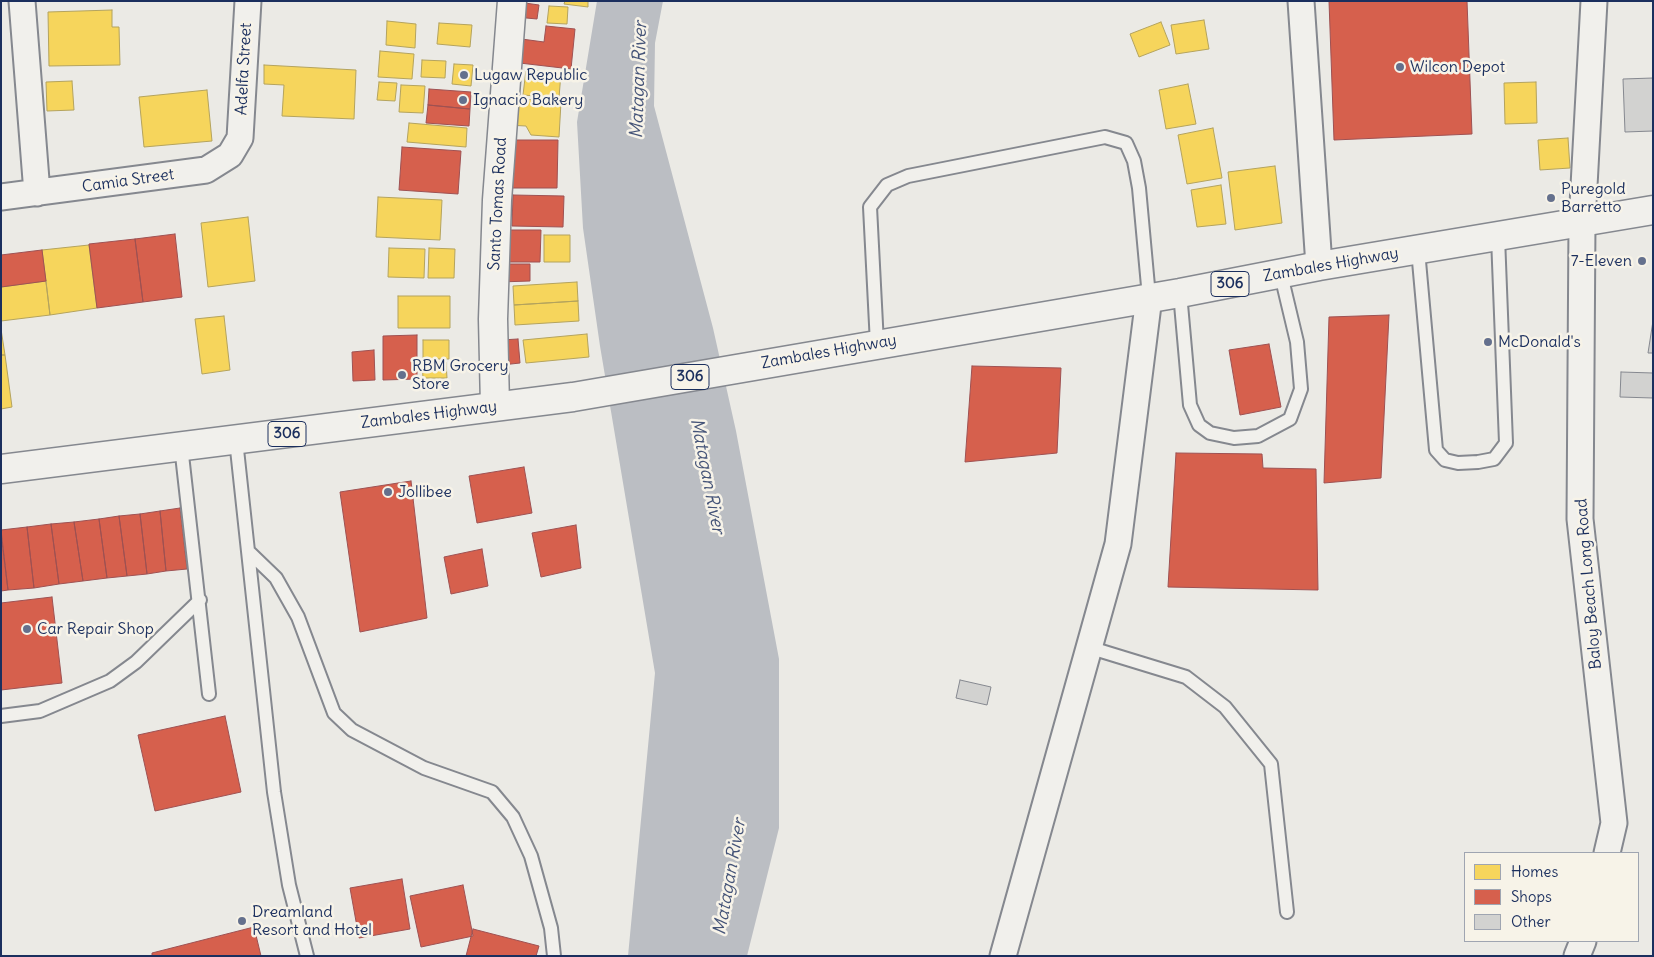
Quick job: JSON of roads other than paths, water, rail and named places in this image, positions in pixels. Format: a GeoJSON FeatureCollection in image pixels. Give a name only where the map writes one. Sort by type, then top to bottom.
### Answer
{"type":"FeatureCollection","features":[{"type":"Feature","properties":{"kind":"main road","name":"Santo Tomas Road"},"geometry":{"type":"LineString","coordinates":[[495,406],[493,320],[497,200],[512,1]]}},
{"type":"Feature","properties":{"kind":"main road","name":"Zambales Highway"},"geometry":{"type":"LineString","coordinates":[[1,469],[573,397],[1180,293],[1319,266],[1653,210]]}},
{"type":"Feature","properties":{"kind":"street"},"geometry":{"type":"LineString","coordinates":[[22,1],[37,193]]}},
{"type":"Feature","properties":{"kind":"street","name":"Adelfa Street"},"geometry":{"type":"LineString","coordinates":[[240,138],[248,1]]}},
{"type":"Feature","properties":{"kind":"street"},"geometry":{"type":"LineString","coordinates":[[1301,1],[1319,266]]}},
{"type":"Feature","properties":{"kind":"street","name":"Baloy Beach Long Road"},"geometry":{"type":"LineString","coordinates":[[1594,1],[1582,223],[1580,518],[1614,823],[1607,852]]}},
{"type":"Feature","properties":{"kind":"street","name":"Camia Street"},"geometry":{"type":"LineString","coordinates":[[1,198],[206,170],[230,155],[240,138]]}},
{"type":"Feature","properties":{"kind":"street"},"geometry":{"type":"LineString","coordinates":[[1003,956],[1118,544],[1149,297]]}},
{"type":"Feature","properties":{"kind":"street"},"geometry":{"type":"LineString","coordinates":[[1577,956],[1583,942]]}},
{"type":"Feature","properties":{"kind":"lane"},"geometry":{"type":"LineString","coordinates":[[877,344],[870,207],[886,185],[908,176],[1105,137],[1126,143],[1134,161],[1140,188],[1149,297]]}},
{"type":"Feature","properties":{"kind":"lane"},"geometry":{"type":"LineString","coordinates":[[1418,250],[1436,450],[1445,460],[1458,463],[1478,462],[1494,459],[1506,443],[1498,237]]}},
{"type":"Feature","properties":{"kind":"lane"},"geometry":{"type":"LineString","coordinates":[[1180,293],[1190,405],[1199,426],[1210,433],[1234,438],[1258,436],[1290,419],[1301,389],[1297,342],[1281,274]]}},
{"type":"Feature","properties":{"kind":"lane"},"geometry":{"type":"LineString","coordinates":[[236,440],[274,792],[289,885],[307,956]]}},
{"type":"Feature","properties":{"kind":"lane"},"geometry":{"type":"LineString","coordinates":[[181,446],[200,600],[209,694]]}},
{"type":"Feature","properties":{"kind":"lane"},"geometry":{"type":"LineString","coordinates":[[248,551],[276,578],[298,617],[334,713],[352,730],[424,768],[492,792],[513,817],[531,856],[551,928],[554,956]]}},
{"type":"Feature","properties":{"kind":"lane"},"geometry":{"type":"LineString","coordinates":[[1,716],[40,710],[110,681],[136,662],[200,600]]}},
{"type":"Feature","properties":{"kind":"lane"},"geometry":{"type":"LineString","coordinates":[[1088,647],[1186,677],[1225,707],[1272,764],[1287,912]]}},
{"type":"Feature","properties":{"kind":"water","name":"Matagan River"},"geometry":{"type":"Polygon","coordinates":[[[597,1],[663,1],[655,43],[654,106],[713,328],[736,431],[779,659],[779,828],[747,956],[628,956],[655,673],[600,346],[583,228],[577,122],[597,1]]]}},
{"type":"Feature","properties":{"kind":"place","name":"Wilcon Depot"},"geometry":{"type":"Point","coordinates":[1400,67]}},
{"type":"Feature","properties":{"kind":"place","name":"Lugaw Republic"},"geometry":{"type":"Point","coordinates":[464,75]}},
{"type":"Feature","properties":{"kind":"place","name":"Ignacio Bakery"},"geometry":{"type":"Point","coordinates":[463,100]}},
{"type":"Feature","properties":{"kind":"place","name":"Puregold Barretto"},"geometry":{"type":"Point","coordinates":[1551,198]}},
{"type":"Feature","properties":{"kind":"place","name":"7-Eleven"},"geometry":{"type":"Point","coordinates":[1642,261]}},
{"type":"Feature","properties":{"kind":"place","name":"McDonald's"},"geometry":{"type":"Point","coordinates":[1488,342]}},
{"type":"Feature","properties":{"kind":"place","name":"RBM Grocery Store"},"geometry":{"type":"Point","coordinates":[402,375]}},
{"type":"Feature","properties":{"kind":"place","name":"Jollibee"},"geometry":{"type":"Point","coordinates":[388,492]}},
{"type":"Feature","properties":{"kind":"place","name":"Car Repair Shop"},"geometry":{"type":"Point","coordinates":[27,629]}},
{"type":"Feature","properties":{"kind":"place","name":"Dreamland Resort and Hotel"},"geometry":{"type":"Point","coordinates":[242,921]}}]}
